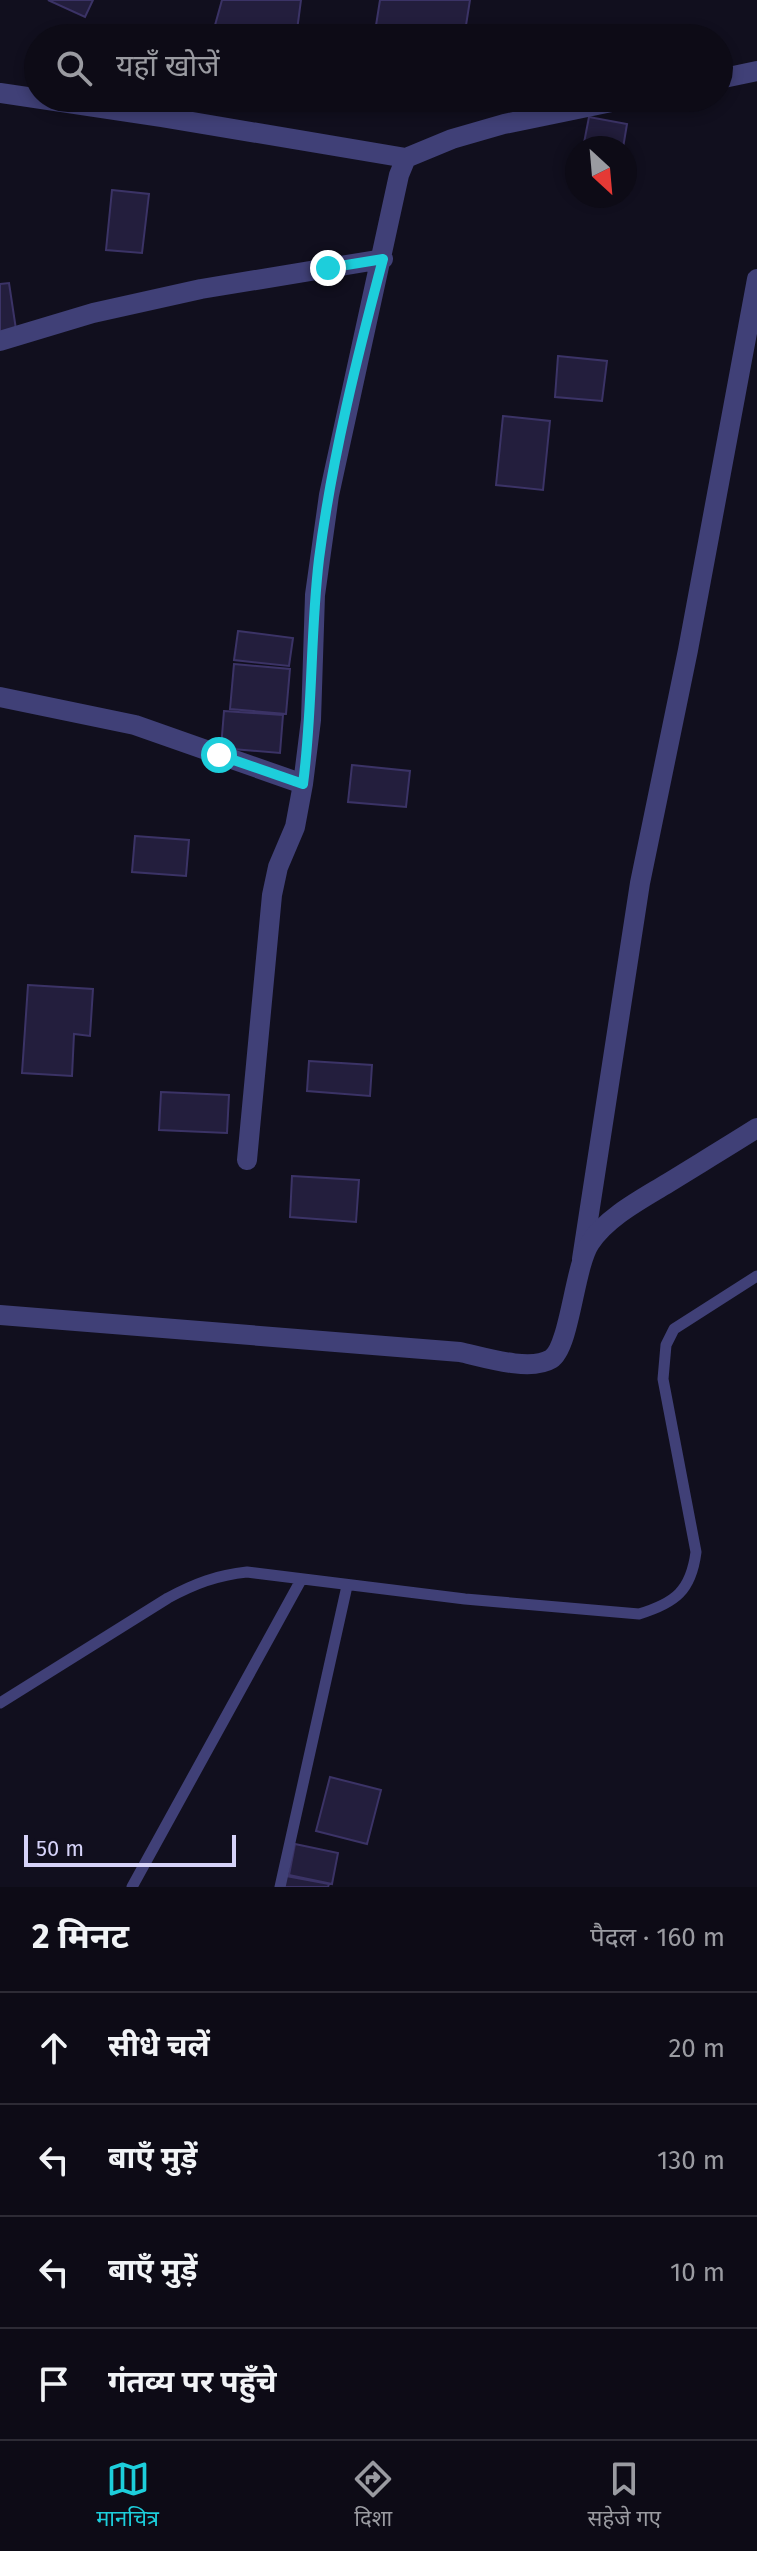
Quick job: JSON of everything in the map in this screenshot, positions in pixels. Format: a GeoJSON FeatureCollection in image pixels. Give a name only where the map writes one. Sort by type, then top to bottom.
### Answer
{"type":"FeatureCollection","features":[{"type":"Feature","properties":{"kind":"street"},"geometry":{"type":"LineString","coordinates":[[733,76],[757,71]]}},
{"type":"Feature","properties":{"kind":"street"},"geometry":{"type":"LineString","coordinates":[[0,93],[24,97]]}},
{"type":"Feature","properties":{"kind":"street"},"geometry":{"type":"LineString","coordinates":[[128,112],[406,158],[452,139],[563,112]]}},
{"type":"Feature","properties":{"kind":"street"},"geometry":{"type":"LineString","coordinates":[[247,1160],[272,895],[278,867],[295,827],[311,720],[319,557],[351,390],[383,259],[399,175],[406,158]]}},
{"type":"Feature","properties":{"kind":"street"},"geometry":{"type":"LineString","coordinates":[[0,341],[93,313],[201,289],[383,259]]}},
{"type":"Feature","properties":{"kind":"street"},"geometry":{"type":"LineString","coordinates":[[0,1315],[460,1352],[516,1363],[535,1364],[552,1358],[561,1344],[582,1259],[640,883],[688,650],[757,279]]}},
{"type":"Feature","properties":{"kind":"street"},"geometry":{"type":"LineString","coordinates":[[0,697],[135,725],[303,784]]}},
{"type":"Feature","properties":{"kind":"street"},"geometry":{"type":"LineString","coordinates":[[582,1259],[590,1242],[618,1215],[757,1128]]}},
{"type":"Feature","properties":{"kind":"lane"},"geometry":{"type":"LineString","coordinates":[[0,1703],[6,1695],[193,1584],[223,1575],[247,1572],[347,1586],[639,1614],[663,1607],[683,1591],[693,1575],[696,1552],[663,1379],[666,1345],[674,1329],[757,1276]]}},
{"type":"Feature","properties":{"kind":"lane"},"geometry":{"type":"LineString","coordinates":[[132,1887],[301,1580]]}},
{"type":"Feature","properties":{"kind":"lane"},"geometry":{"type":"LineString","coordinates":[[280,1887],[347,1586]]}},
{"type":"Feature","properties":{"kind":"building"},"geometry":{"type":"Polygon","coordinates":[[[48,0],[93,0],[85,17],[48,0]]]}},
{"type":"Feature","properties":{"kind":"building"},"geometry":{"type":"Polygon","coordinates":[[[222,0],[301,0],[298,24],[215,24],[222,0]]]}},
{"type":"Feature","properties":{"kind":"building"},"geometry":{"type":"Polygon","coordinates":[[[380,0],[470,0],[466,24],[376,24],[380,0]]]}},
{"type":"Feature","properties":{"kind":"building"},"geometry":{"type":"Polygon","coordinates":[[[589,117],[627,124],[625,136],[585,136],[589,117]]]}},
{"type":"Feature","properties":{"kind":"building"},"geometry":{"type":"Polygon","coordinates":[[[112,190],[149,194],[142,253],[106,250],[112,190]]]}},
{"type":"Feature","properties":{"kind":"building"},"geometry":{"type":"Polygon","coordinates":[[[9,283],[17,336],[0,338],[0,284],[9,283]]]}},
{"type":"Feature","properties":{"kind":"building"},"geometry":{"type":"Polygon","coordinates":[[[558,356],[607,361],[602,401],[555,397],[558,356]]]}},
{"type":"Feature","properties":{"kind":"building"},"geometry":{"type":"Polygon","coordinates":[[[503,416],[550,421],[543,490],[496,485],[503,416]]]}},
{"type":"Feature","properties":{"kind":"building"},"geometry":{"type":"Polygon","coordinates":[[[238,631],[293,638],[289,666],[234,660],[238,631]]]}},
{"type":"Feature","properties":{"kind":"building"},"geometry":{"type":"Polygon","coordinates":[[[234,664],[290,669],[286,714],[230,709],[234,664]]]}},
{"type":"Feature","properties":{"kind":"building"},"geometry":{"type":"Polygon","coordinates":[[[224,711],[283,715],[280,753],[221,748],[224,711]]]}},
{"type":"Feature","properties":{"kind":"building"},"geometry":{"type":"Polygon","coordinates":[[[352,765],[410,771],[406,807],[348,802],[352,765]]]}},
{"type":"Feature","properties":{"kind":"building"},"geometry":{"type":"Polygon","coordinates":[[[135,836],[189,840],[186,876],[132,872],[135,836]]]}},
{"type":"Feature","properties":{"kind":"building"},"geometry":{"type":"Polygon","coordinates":[[[28,985],[93,989],[90,1036],[74,1034],[72,1076],[22,1073],[28,985]]]}},
{"type":"Feature","properties":{"kind":"building"},"geometry":{"type":"Polygon","coordinates":[[[309,1061],[372,1065],[370,1096],[307,1091],[309,1061]]]}},
{"type":"Feature","properties":{"kind":"building"},"geometry":{"type":"Polygon","coordinates":[[[161,1092],[229,1095],[227,1133],[159,1130],[161,1092]]]}},
{"type":"Feature","properties":{"kind":"building"},"geometry":{"type":"Polygon","coordinates":[[[292,1176],[359,1180],[356,1222],[290,1217],[292,1176]]]}},
{"type":"Feature","properties":{"kind":"building"},"geometry":{"type":"Polygon","coordinates":[[[330,1777],[381,1790],[367,1844],[316,1831],[330,1777]]]}},
{"type":"Feature","properties":{"kind":"building"},"geometry":{"type":"Polygon","coordinates":[[[295,1844],[338,1853],[332,1884],[289,1875],[295,1844]]]}},
{"type":"Feature","properties":{"kind":"building"},"geometry":{"type":"Polygon","coordinates":[[[286,1876],[329,1884],[328,1887],[284,1887],[286,1876]]]}},
{"type":"Feature","properties":{"kind":"route"},"geometry":{"type":"LineString","coordinates":[[219,755],[303,784],[311,720],[319,557],[354,375],[383,259],[328,268]]}}]}
